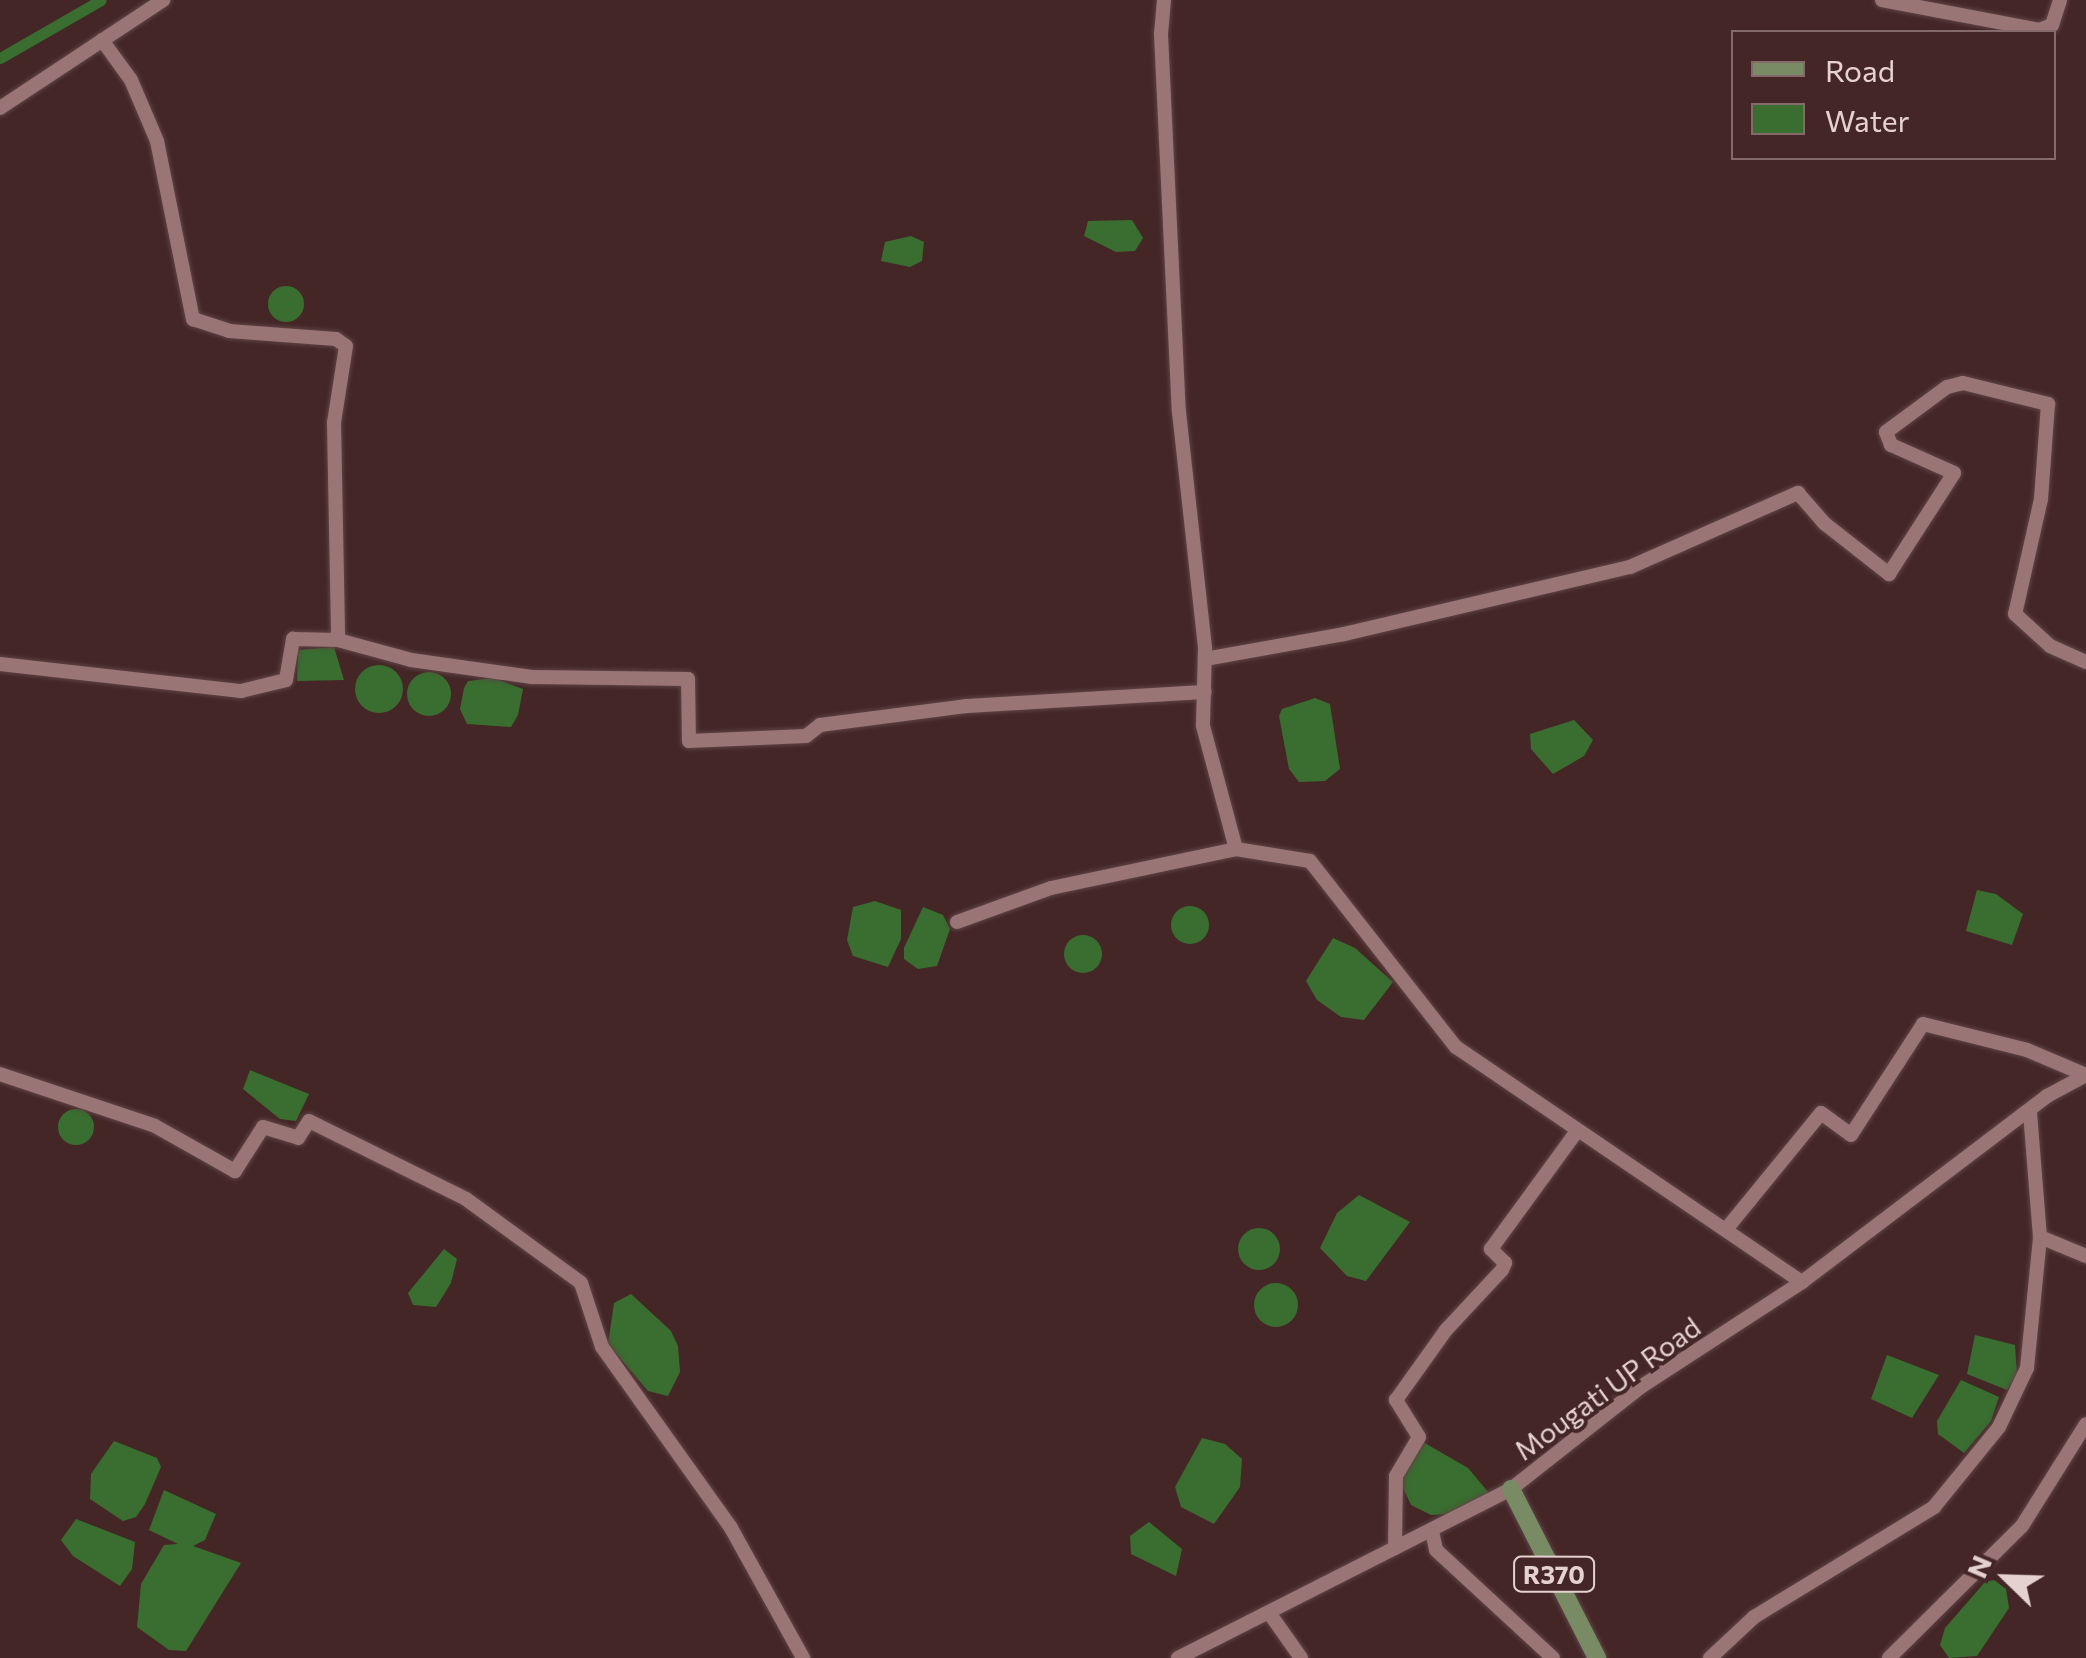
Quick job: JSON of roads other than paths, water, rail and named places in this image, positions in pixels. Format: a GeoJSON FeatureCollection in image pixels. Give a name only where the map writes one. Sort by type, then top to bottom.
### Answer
{"type":"FeatureCollection","features":[{"type":"Feature","properties":{"kind":"main road","name":"R370"},"geometry":{"type":"LineString","coordinates":[[1511,1489],[1597,1658]]}},
{"type":"Feature","properties":{"kind":"street"},"geometry":{"type":"LineString","coordinates":[[0,108],[164,0]]}},
{"type":"Feature","properties":{"kind":"street"},"geometry":{"type":"LineString","coordinates":[[1164,0],[1179,412],[1205,659],[1203,726],[1236,849]]}},
{"type":"Feature","properties":{"kind":"street"},"geometry":{"type":"LineString","coordinates":[[1882,0],[2039,30],[2052,25],[2060,0]]}},
{"type":"Feature","properties":{"kind":"street"},"geometry":{"type":"LineString","coordinates":[[102,40],[131,80],[156,141],[193,318],[228,331],[336,339],[346,346],[334,423],[338,640]]}},
{"type":"Feature","properties":{"kind":"street"},"geometry":{"type":"LineString","coordinates":[[1205,659],[1344,634],[1630,567],[1798,493],[1824,523],[1889,574],[1954,474],[1891,445],[1886,432],[1947,387],[1963,383],[2048,404],[2039,509],[2015,614],[2050,646],[2086,662]]}},
{"type":"Feature","properties":{"kind":"street"},"geometry":{"type":"LineString","coordinates":[[0,664],[241,691],[286,680],[293,639],[338,640],[411,660],[532,677],[688,679],[689,741],[806,736],[820,725],[966,706],[1206,692]]}},
{"type":"Feature","properties":{"kind":"street"},"geometry":{"type":"LineString","coordinates":[[957,922],[1051,888],[1236,849],[1310,861],[1456,1047],[1577,1131],[1728,1227],[1802,1282]]}},
{"type":"Feature","properties":{"kind":"street"},"geometry":{"type":"LineString","coordinates":[[1728,1227],[1821,1112],[1851,1135],[1923,1024],[2027,1050],[2086,1075]]}},
{"type":"Feature","properties":{"kind":"street"},"geometry":{"type":"LineString","coordinates":[[0,1074],[155,1126],[235,1171],[263,1127],[298,1138],[309,1121],[425,1173],[480,1209],[581,1283],[602,1346],[731,1528],[803,1658]]}},
{"type":"Feature","properties":{"kind":"street","name":"Mougati UP Road"},"geometry":{"type":"LineString","coordinates":[[1178,1658],[1511,1489],[1642,1386],[1802,1282],[2086,1075]]}},
{"type":"Feature","properties":{"kind":"street"},"geometry":{"type":"LineString","coordinates":[[1710,1658],[1754,1617],[1934,1508],[1998,1427],[2027,1368],[2040,1237],[2030,1113]]}},
{"type":"Feature","properties":{"kind":"street"},"geometry":{"type":"LineString","coordinates":[[1395,1548],[1396,1476],[1419,1437],[1396,1400],[1446,1330],[1502,1270],[1505,1263],[1492,1248],[1496,1240],[1577,1131]]}},
{"type":"Feature","properties":{"kind":"street"},"geometry":{"type":"LineString","coordinates":[[2040,1237],[2086,1256]]}},
{"type":"Feature","properties":{"kind":"street"},"geometry":{"type":"LineString","coordinates":[[1889,1658],[2022,1526],[2086,1424]]}},
{"type":"Feature","properties":{"kind":"street"},"geometry":{"type":"LineString","coordinates":[[1432,1531],[1436,1550],[1553,1658]]}},
{"type":"Feature","properties":{"kind":"street"},"geometry":{"type":"LineString","coordinates":[[1270,1614],[1301,1658]]}},
{"type":"Feature","properties":{"kind":"water"},"geometry":{"type":"Polygon","coordinates":[[[1132,220],[1143,238],[1135,251],[1116,252],[1084,236],[1088,221],[1132,220]]]}},
{"type":"Feature","properties":{"kind":"water"},"geometry":{"type":"Polygon","coordinates":[[[911,236],[924,242],[922,261],[910,267],[881,261],[885,242],[911,236]]]}},
{"type":"Feature","properties":{"kind":"water"},"geometry":{"type":"Polygon","coordinates":[[[286,286],[299,291],[304,304],[299,317],[286,322],[273,317],[268,304],[273,291],[286,286]]]}},
{"type":"Feature","properties":{"kind":"water"},"geometry":{"type":"Polygon","coordinates":[[[334,647],[344,680],[297,681],[298,650],[334,647]]]}},
{"type":"Feature","properties":{"kind":"water"},"geometry":{"type":"Polygon","coordinates":[[[379,665],[396,672],[403,689],[396,706],[379,713],[362,706],[355,689],[362,672],[379,665]]]}},
{"type":"Feature","properties":{"kind":"water"},"geometry":{"type":"Polygon","coordinates":[[[429,672],[444,679],[451,694],[444,709],[429,716],[414,709],[407,694],[414,679],[429,672]]]}},
{"type":"Feature","properties":{"kind":"water"},"geometry":{"type":"Polygon","coordinates":[[[493,678],[523,689],[518,715],[511,727],[467,724],[460,709],[464,688],[468,681],[493,678]]]}},
{"type":"Feature","properties":{"kind":"water"},"geometry":{"type":"Polygon","coordinates":[[[1315,698],[1330,704],[1340,769],[1325,781],[1299,782],[1289,769],[1279,716],[1282,709],[1315,698]]]}},
{"type":"Feature","properties":{"kind":"water"},"geometry":{"type":"Polygon","coordinates":[[[1574,720],[1593,740],[1584,756],[1553,774],[1531,749],[1530,734],[1574,720]]]}},
{"type":"Feature","properties":{"kind":"water"},"geometry":{"type":"Polygon","coordinates":[[[1977,890],[1996,894],[2023,914],[2012,945],[1966,931],[1977,890]]]}},
{"type":"Feature","properties":{"kind":"water"},"geometry":{"type":"Polygon","coordinates":[[[875,901],[901,910],[901,939],[888,967],[853,956],[847,940],[853,907],[875,901]]]}},
{"type":"Feature","properties":{"kind":"water"},"geometry":{"type":"Polygon","coordinates":[[[1190,906],[1203,912],[1209,925],[1203,938],[1190,944],[1177,938],[1171,925],[1177,912],[1190,906]]]}},
{"type":"Feature","properties":{"kind":"water"},"geometry":{"type":"Polygon","coordinates":[[[923,907],[943,915],[950,929],[937,966],[918,969],[904,959],[904,948],[923,907]]]}},
{"type":"Feature","properties":{"kind":"water"},"geometry":{"type":"Polygon","coordinates":[[[1083,935],[1097,940],[1102,954],[1097,968],[1083,973],[1069,968],[1064,954],[1069,940],[1083,935]]]}},
{"type":"Feature","properties":{"kind":"water"},"geometry":{"type":"Polygon","coordinates":[[[1333,938],[1355,948],[1393,982],[1364,1020],[1341,1017],[1317,1000],[1306,981],[1333,938]]]}},
{"type":"Feature","properties":{"kind":"water"},"geometry":{"type":"Polygon","coordinates":[[[250,1070],[309,1094],[296,1121],[280,1119],[243,1089],[250,1070]]]}},
{"type":"Feature","properties":{"kind":"water"},"geometry":{"type":"Polygon","coordinates":[[[76,1109],[89,1114],[94,1127],[89,1140],[76,1145],[63,1140],[58,1127],[63,1114],[76,1109]]]}},
{"type":"Feature","properties":{"kind":"water"},"geometry":{"type":"Polygon","coordinates":[[[1359,1195],[1410,1222],[1366,1281],[1347,1276],[1320,1248],[1337,1213],[1359,1195]]]}},
{"type":"Feature","properties":{"kind":"water"},"geometry":{"type":"Polygon","coordinates":[[[1259,1228],[1274,1234],[1280,1249],[1274,1264],[1259,1270],[1244,1264],[1238,1249],[1244,1234],[1259,1228]]]}},
{"type":"Feature","properties":{"kind":"water"},"geometry":{"type":"Polygon","coordinates":[[[444,1249],[457,1259],[451,1283],[436,1307],[413,1305],[408,1293],[444,1249]]]}},
{"type":"Feature","properties":{"kind":"water"},"geometry":{"type":"Polygon","coordinates":[[[1276,1283],[1292,1289],[1298,1305],[1292,1321],[1276,1327],[1260,1321],[1254,1305],[1260,1289],[1276,1283]]]}},
{"type":"Feature","properties":{"kind":"water"},"geometry":{"type":"Polygon","coordinates":[[[631,1294],[671,1331],[678,1346],[680,1372],[668,1396],[648,1391],[608,1344],[614,1303],[631,1294]]]}},
{"type":"Feature","properties":{"kind":"water"},"geometry":{"type":"Polygon","coordinates":[[[1975,1335],[2015,1345],[2017,1374],[2007,1390],[1967,1374],[1975,1335]]]}},
{"type":"Feature","properties":{"kind":"water"},"geometry":{"type":"Polygon","coordinates":[[[1887,1355],[1939,1375],[1912,1418],[1871,1399],[1887,1355]]]}},
{"type":"Feature","properties":{"kind":"water"},"geometry":{"type":"Polygon","coordinates":[[[1961,1380],[1999,1397],[1991,1421],[1964,1453],[1938,1434],[1937,1421],[1961,1380]]]}},
{"type":"Feature","properties":{"kind":"water"},"geometry":{"type":"Polygon","coordinates":[[[1202,1438],[1225,1444],[1242,1459],[1240,1487],[1214,1524],[1181,1507],[1175,1487],[1202,1438]]]}},
{"type":"Feature","properties":{"kind":"water"},"geometry":{"type":"Polygon","coordinates":[[[114,1441],[157,1458],[161,1467],[136,1517],[123,1521],[90,1499],[91,1474],[114,1441]]]}},
{"type":"Feature","properties":{"kind":"water"},"geometry":{"type":"Polygon","coordinates":[[[1423,1442],[1468,1468],[1489,1493],[1450,1514],[1431,1515],[1411,1505],[1398,1477],[1423,1442]]]}},
{"type":"Feature","properties":{"kind":"water"},"geometry":{"type":"Polygon","coordinates":[[[164,1490],[216,1514],[205,1540],[193,1546],[241,1563],[186,1651],[169,1650],[137,1627],[141,1584],[164,1545],[178,1544],[149,1530],[164,1490]]]}},
{"type":"Feature","properties":{"kind":"water"},"geometry":{"type":"Polygon","coordinates":[[[76,1519],[135,1542],[132,1569],[120,1586],[73,1556],[61,1540],[76,1519]]]}},
{"type":"Feature","properties":{"kind":"water"},"geometry":{"type":"Polygon","coordinates":[[[1149,1522],[1182,1549],[1176,1576],[1131,1554],[1130,1536],[1149,1522]]]}},
{"type":"Feature","properties":{"kind":"water"},"geometry":{"type":"Polygon","coordinates":[[[1994,1580],[2006,1589],[2009,1608],[1977,1656],[1949,1658],[1940,1645],[1945,1628],[1985,1582],[1994,1580]]]}},
{"type":"Feature","properties":{"kind":"waterway"},"geometry":{"type":"LineString","coordinates":[[0,58],[101,0]]}}]}
